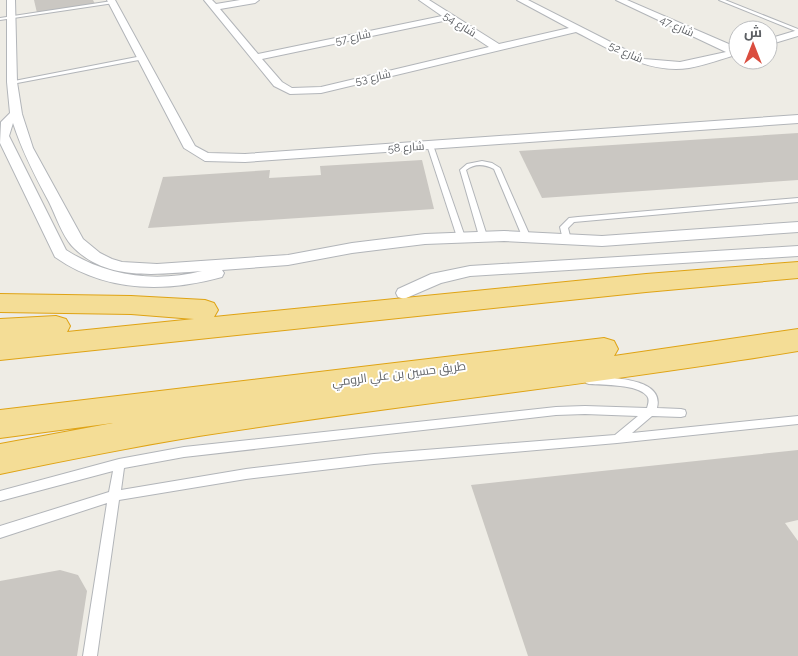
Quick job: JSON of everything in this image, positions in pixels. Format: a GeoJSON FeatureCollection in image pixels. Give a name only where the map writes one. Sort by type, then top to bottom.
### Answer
{"type":"FeatureCollection","features":[{"type":"Feature","properties":{"kind":"highway"},"geometry":{"type":"LineString","coordinates":[[0,349],[646,283],[798,270]]}},
{"type":"Feature","properties":{"kind":"highway"},"geometry":{"type":"LineString","coordinates":[[0,329],[57,326],[205,310],[530,283],[646,283]]}},
{"type":"Feature","properties":{"kind":"highway"},"geometry":{"type":"LineString","coordinates":[[0,303],[132,305],[205,310]]}},
{"type":"Feature","properties":{"kind":"highway","name":"طريق حسين بن علي الرومي"},"geometry":{"type":"LineString","coordinates":[[0,424],[650,343],[798,330]]}},
{"type":"Feature","properties":{"kind":"highway"},"geometry":{"type":"LineString","coordinates":[[0,459],[179,425],[798,340]]}},
{"type":"Feature","properties":{"kind":"highway"},"geometry":{"type":"LineString","coordinates":[[0,476],[179,425]]}},
{"type":"Feature","properties":{"kind":"street"},"geometry":{"type":"LineString","coordinates":[[11,0],[12,82],[16,114],[7,122],[3,136],[60,253],[69,261],[81,267],[107,276],[163,282],[193,279],[243,264],[306,257],[388,243],[461,236],[526,236],[567,240],[620,240],[798,227]]}},
{"type":"Feature","properties":{"kind":"street"},"geometry":{"type":"LineString","coordinates":[[211,4],[255,0]]}},
{"type":"Feature","properties":{"kind":"street","name":"شارع 54"},"geometry":{"type":"LineString","coordinates":[[423,0],[498,48]]}},
{"type":"Feature","properties":{"kind":"street","name":"شارع 52"},"geometry":{"type":"LineString","coordinates":[[521,0],[641,60],[662,66],[695,64],[728,54]]}},
{"type":"Feature","properties":{"kind":"street","name":"شارع 47"},"geometry":{"type":"LineString","coordinates":[[622,0],[728,47]]}},
{"type":"Feature","properties":{"kind":"street","name":"شارع 58"},"geometry":{"type":"LineString","coordinates":[[112,1],[190,148],[205,157],[244,158],[430,145],[795,115]]}},
{"type":"Feature","properties":{"kind":"street","name":"شارع 53"},"geometry":{"type":"LineString","coordinates":[[211,4],[278,84],[290,91],[304,92],[321,90],[576,29]]}},
{"type":"Feature","properties":{"kind":"street","name":"شارع 57"},"geometry":{"type":"LineString","coordinates":[[256,57],[449,17]]}},
{"type":"Feature","properties":{"kind":"street"},"geometry":{"type":"LineString","coordinates":[[778,39],[798,32]]}},
{"type":"Feature","properties":{"kind":"street"},"geometry":{"type":"LineString","coordinates":[[0,53],[12,56]]}},
{"type":"Feature","properties":{"kind":"street"},"geometry":{"type":"LineString","coordinates":[[0,62],[12,56]]}},
{"type":"Feature","properties":{"kind":"street"},"geometry":{"type":"LineString","coordinates":[[404,293],[437,278],[470,271],[798,251]]}},
{"type":"Feature","properties":{"kind":"lane"},"geometry":{"type":"LineString","coordinates":[[721,0],[798,32]]}},
{"type":"Feature","properties":{"kind":"lane"},"geometry":{"type":"LineString","coordinates":[[0,19],[112,1]]}},
{"type":"Feature","properties":{"kind":"lane"},"geometry":{"type":"LineString","coordinates":[[12,82],[142,58]]}},
{"type":"Feature","properties":{"kind":"lane"},"geometry":{"type":"LineString","coordinates":[[430,145],[461,236]]}},
{"type":"Feature","properties":{"kind":"lane"},"geometry":{"type":"LineString","coordinates":[[483,236],[463,170],[466,166],[477,162],[497,168],[526,236]]}},
{"type":"Feature","properties":{"kind":"lane"},"geometry":{"type":"LineString","coordinates":[[567,240],[564,227],[572,220],[798,200]]}},
{"type":"Feature","properties":{"kind":"lane"},"geometry":{"type":"LineString","coordinates":[[555,374],[623,382],[642,387],[653,399],[653,405],[648,414],[616,439]]}},
{"type":"Feature","properties":{"kind":"lane"},"geometry":{"type":"LineString","coordinates":[[0,496],[119,464],[216,447],[556,411],[600,410],[648,414],[681,413]]}},
{"type":"Feature","properties":{"kind":"lane"},"geometry":{"type":"LineString","coordinates":[[0,532],[114,496],[189,482],[310,466],[616,439],[798,420]]}},
{"type":"Feature","properties":{"kind":"lane"},"geometry":{"type":"LineString","coordinates":[[90,656],[119,464]]}},
{"type":"Feature","properties":{"kind":"building"},"geometry":{"type":"Polygon","coordinates":[[[34,0],[93,0],[95,4],[37,13],[34,0]]]}},
{"type":"Feature","properties":{"kind":"building"},"geometry":{"type":"Polygon","coordinates":[[[798,133],[798,180],[542,198],[519,151],[798,133]]]}},
{"type":"Feature","properties":{"kind":"building"},"geometry":{"type":"Polygon","coordinates":[[[422,160],[434,209],[148,228],[163,177],[270,170],[269,178],[321,175],[320,166],[422,160]]]}},
{"type":"Feature","properties":{"kind":"building"},"geometry":{"type":"Polygon","coordinates":[[[798,450],[798,520],[785,523],[798,541],[798,656],[528,656],[471,485],[798,450]]]}},
{"type":"Feature","properties":{"kind":"building"},"geometry":{"type":"Polygon","coordinates":[[[60,570],[78,575],[87,591],[77,656],[0,656],[0,581],[60,570]]]}}]}
